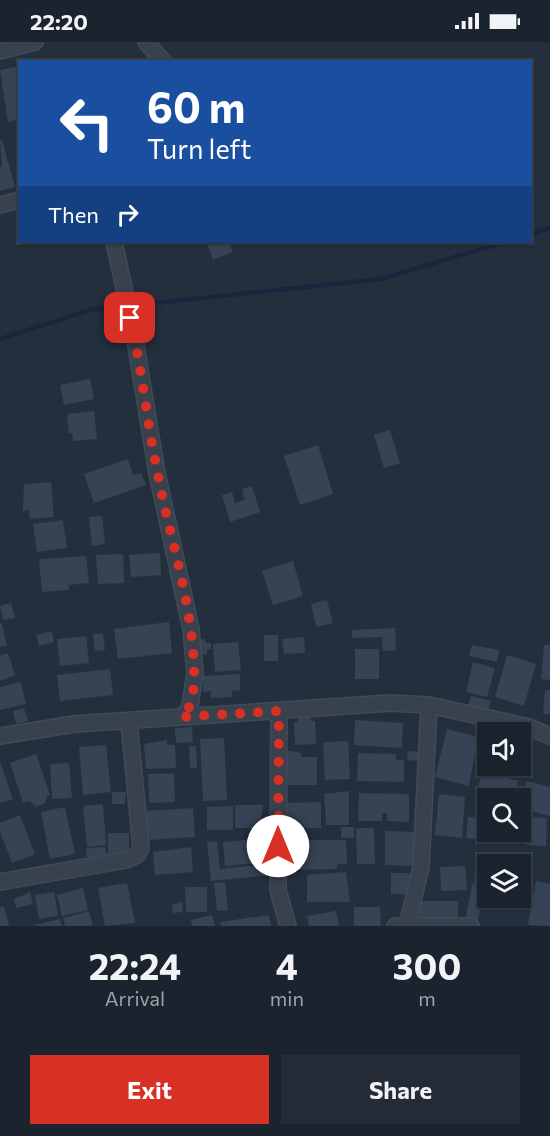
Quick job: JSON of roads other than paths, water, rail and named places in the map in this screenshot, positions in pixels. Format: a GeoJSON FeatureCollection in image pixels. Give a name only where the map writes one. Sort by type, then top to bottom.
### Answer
{"type":"FeatureCollection","features":[{"type":"Feature","properties":{"kind":"street"},"geometry":{"type":"LineString","coordinates":[[0,51],[35,42]]}},
{"type":"Feature","properties":{"kind":"street"},"geometry":{"type":"LineString","coordinates":[[146,42],[162,60]]}},
{"type":"Feature","properties":{"kind":"street"},"geometry":{"type":"LineString","coordinates":[[0,205],[18,200]]}},
{"type":"Feature","properties":{"kind":"street"},"geometry":{"type":"LineString","coordinates":[[114,243],[134,334],[157,473],[191,629],[195,673],[190,705],[181,717]]}},
{"type":"Feature","properties":{"kind":"street"},"geometry":{"type":"LineString","coordinates":[[0,736],[74,724],[390,703],[429,705],[529,727],[550,736]]}},
{"type":"Feature","properties":{"kind":"street"},"geometry":{"type":"LineString","coordinates":[[407,926],[421,867],[429,705]]}},
{"type":"Feature","properties":{"kind":"street"},"geometry":{"type":"LineString","coordinates":[[279,711],[278,890],[288,926]]}},
{"type":"Feature","properties":{"kind":"street"},"geometry":{"type":"LineString","coordinates":[[0,882],[126,860],[137,855],[141,848],[129,722]]}},
{"type":"Feature","properties":{"kind":"street"},"geometry":{"type":"LineString","coordinates":[[395,926],[471,926]]}},
{"type":"Feature","properties":{"kind":"waterway"},"geometry":{"type":"LineString","coordinates":[[532,234],[550,228]]}},
{"type":"Feature","properties":{"kind":"waterway"},"geometry":{"type":"LineString","coordinates":[[0,339],[89,310],[381,279],[502,243]]}}]}
